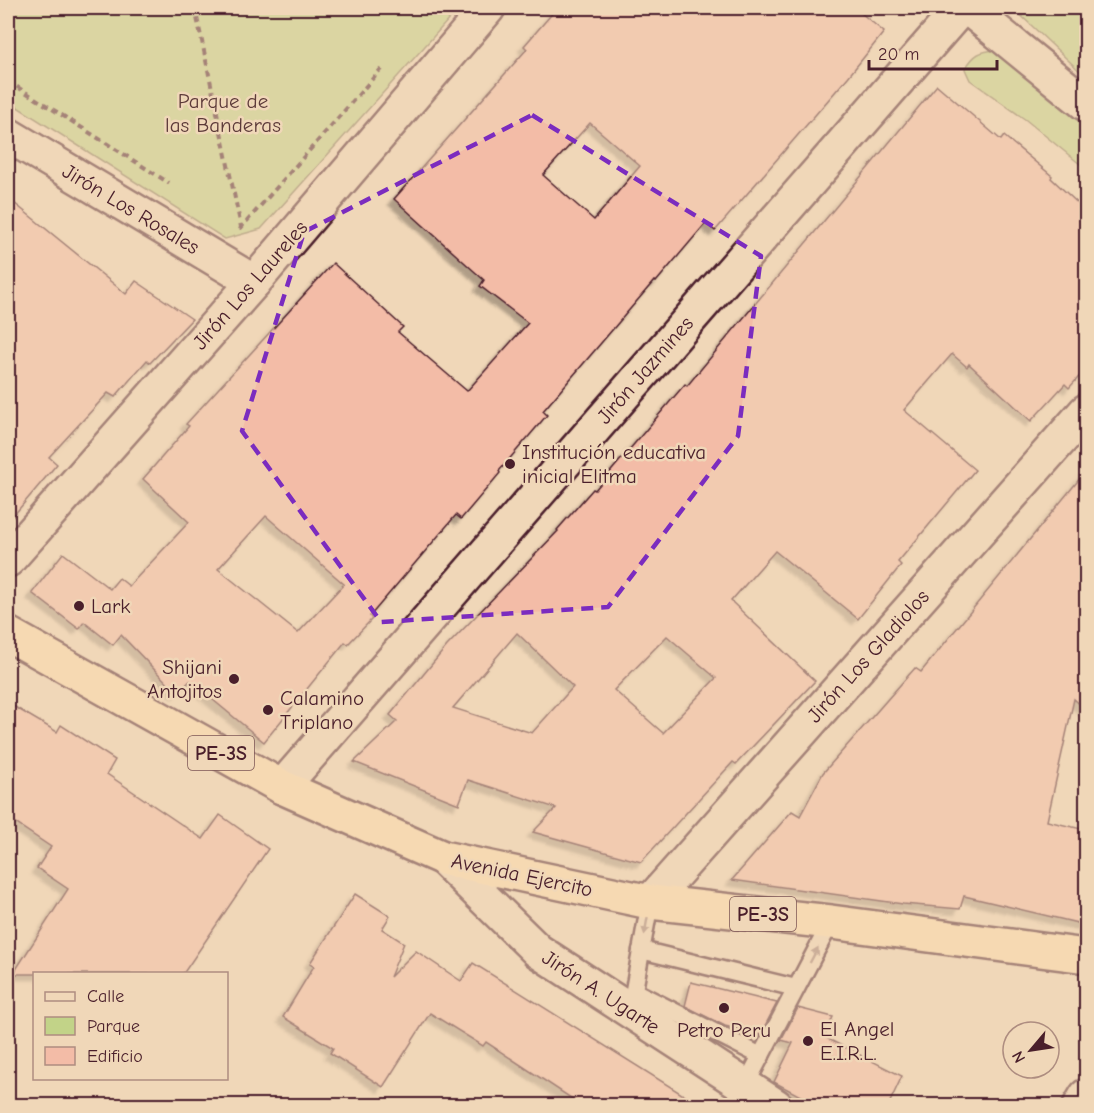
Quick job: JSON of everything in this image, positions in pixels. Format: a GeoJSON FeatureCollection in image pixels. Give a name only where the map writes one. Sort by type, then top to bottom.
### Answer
{"type":"FeatureCollection","features":[{"type":"Feature","properties":{"kind":"highway","name":"Avenida Ejercito"},"geometry":{"type":"LineString","coordinates":[[8,634],[282,787],[442,858],[650,902],[831,922],[1086,956]]}},
{"type":"Feature","properties":{"kind":"street","name":"Jirón Los Laureles"},"geometry":{"type":"LineString","coordinates":[[8,560],[254,282],[488,8]]}},
{"type":"Feature","properties":{"kind":"street","name":"Jirón Jazmines"},"geometry":{"type":"LineString","coordinates":[[282,787],[961,8]]}},
{"type":"Feature","properties":{"kind":"street"},"geometry":{"type":"LineString","coordinates":[[968,8],[1086,104]]}},
{"type":"Feature","properties":{"kind":"street","name":"Jirón Los Rosales"},"geometry":{"type":"LineString","coordinates":[[8,135],[254,282]]}},
{"type":"Feature","properties":{"kind":"street","name":"Jirón Los Gladiolos"},"geometry":{"type":"LineString","coordinates":[[650,902],[1086,411]]}},
{"type":"Feature","properties":{"kind":"street","name":"Jirón A. Ugarte"},"geometry":{"type":"LineString","coordinates":[[442,858],[538,951],[632,1001],[745,1086],[776,1106]]}},
{"type":"Feature","properties":{"kind":"street"},"geometry":{"type":"LineString","coordinates":[[1080,1106],[1086,1096]]}},
{"type":"Feature","properties":{"kind":"lane"},"geometry":{"type":"LineString","coordinates":[[650,902],[632,1001],[761,1056]]}},
{"type":"Feature","properties":{"kind":"lane"},"geometry":{"type":"LineString","coordinates":[[745,1086],[831,922]]}},
{"type":"Feature","properties":{"kind":"lane"},"geometry":{"type":"LineString","coordinates":[[641,950],[796,988]]}},
{"type":"Feature","properties":{"kind":"path"},"geometry":{"type":"LineString","coordinates":[[195,8],[254,282]]}},
{"type":"Feature","properties":{"kind":"path"},"geometry":{"type":"LineString","coordinates":[[241,228],[388,60]]}},
{"type":"Feature","properties":{"kind":"path"},"geometry":{"type":"LineString","coordinates":[[8,81],[170,183]]}},
{"type":"Feature","properties":{"kind":"path"},"geometry":{"type":"LineString","coordinates":[[231,222],[241,228]]}},
{"type":"Feature","properties":{"kind":"highlighted area"},"geometry":{"type":"Polygon","coordinates":[[[532,115],[761,256],[738,436],[608,607],[381,622],[242,431],[304,232],[532,115]]]}},
{"type":"Feature","properties":{"kind":"green space","name":"Parque de las Banderas"},"geometry":{"type":"Polygon","coordinates":[[[8,8],[459,8],[261,229],[225,239],[8,101],[8,8]]]}},
{"type":"Feature","properties":{"kind":"green space"},"geometry":{"type":"Polygon","coordinates":[[[1013,8],[1084,8],[1086,10],[1086,77],[1013,8]]]}},
{"type":"Feature","properties":{"kind":"green space"},"geometry":{"type":"Polygon","coordinates":[[[997,50],[1086,123],[1086,169],[1026,120],[970,80],[965,69],[971,60],[982,52],[997,50]]]}},
{"type":"Feature","properties":{"kind":"building"},"geometry":{"type":"Polygon","coordinates":[[[557,8],[855,8],[884,32],[715,231],[706,223],[656,282],[654,281],[543,411],[547,415],[499,471],[500,473],[461,519],[456,515],[370,616],[372,619],[348,644],[345,642],[264,742],[190,681],[177,693],[121,635],[113,645],[84,622],[79,629],[32,593],[63,553],[110,589],[119,578],[129,586],[189,522],[143,479],[189,426],[186,424],[333,263],[403,327],[398,332],[467,391],[528,323],[480,286],[484,280],[394,199],[527,49],[524,46],[557,8]],[[590,123],[543,175],[594,220],[640,166],[590,123]],[[266,516],[218,569],[298,633],[344,584],[266,516]]]}},
{"type":"Feature","properties":{"kind":"building"},"geometry":{"type":"Polygon","coordinates":[[[937,85],[1001,140],[1004,136],[1052,176],[1051,178],[1086,211],[1086,369],[1069,388],[1065,384],[1031,421],[969,364],[967,367],[952,354],[904,410],[975,470],[898,562],[901,565],[858,619],[775,551],[731,601],[815,681],[736,764],[733,762],[641,862],[533,832],[556,808],[468,780],[459,804],[354,762],[397,721],[390,715],[447,646],[558,531],[685,384],[687,386],[937,85]],[[517,633],[453,708],[532,733],[573,687],[517,633]],[[667,636],[614,690],[663,733],[716,678],[667,636]]]}},
{"type":"Feature","properties":{"kind":"building"},"geometry":{"type":"Polygon","coordinates":[[[8,198],[126,294],[136,281],[192,319],[150,363],[147,360],[115,397],[108,393],[49,457],[57,464],[8,522],[8,198]]]}},
{"type":"Feature","properties":{"kind":"building"},"geometry":{"type":"Polygon","coordinates":[[[1086,471],[1086,710],[1074,699],[1047,821],[1086,830],[1086,925],[964,896],[960,909],[903,904],[732,880],[792,811],[800,816],[823,773],[915,668],[921,672],[1086,471]]]}},
{"type":"Feature","properties":{"kind":"building"},"geometry":{"type":"Polygon","coordinates":[[[8,703],[57,732],[61,725],[115,760],[107,774],[203,839],[220,815],[268,849],[184,972],[13,974],[68,889],[37,868],[51,847],[8,818],[8,703]]]}},
{"type":"Feature","properties":{"kind":"building"},"geometry":{"type":"Polygon","coordinates":[[[355,894],[390,916],[382,929],[404,943],[390,977],[416,951],[461,981],[473,963],[701,1106],[583,1106],[486,1042],[483,1046],[430,1013],[383,1087],[330,1053],[333,1048],[283,1017],[314,966],[310,963],[355,894]]]}},
{"type":"Feature","properties":{"kind":"building","name":"Petro Peru"},"geometry":{"type":"Polygon","coordinates":[[[691,982],[777,1003],[760,1035],[725,1026],[685,1006],[691,982]]]}},
{"type":"Feature","properties":{"kind":"building"},"geometry":{"type":"Polygon","coordinates":[[[798,1008],[833,1017],[824,1037],[902,1076],[888,1106],[819,1106],[774,1082],[793,1043],[781,1040],[798,1008]]]}},
{"type":"Feature","properties":{"kind":"place","name":"Institución educativa inicial Elitma"},"geometry":{"type":"Point","coordinates":[510,464]}},
{"type":"Feature","properties":{"kind":"place","name":"Lark"},"geometry":{"type":"Point","coordinates":[79,606]}},
{"type":"Feature","properties":{"kind":"place","name":"Shijani Antojitos"},"geometry":{"type":"Point","coordinates":[234,679]}},
{"type":"Feature","properties":{"kind":"place","name":"Calamino Triplano"},"geometry":{"type":"Point","coordinates":[268,710]}},
{"type":"Feature","properties":{"kind":"place","name":"Petro Peru"},"geometry":{"type":"Point","coordinates":[724,1008]}},
{"type":"Feature","properties":{"kind":"place","name":"El Angel E.I.R.L."},"geometry":{"type":"Point","coordinates":[808,1041]}}]}
